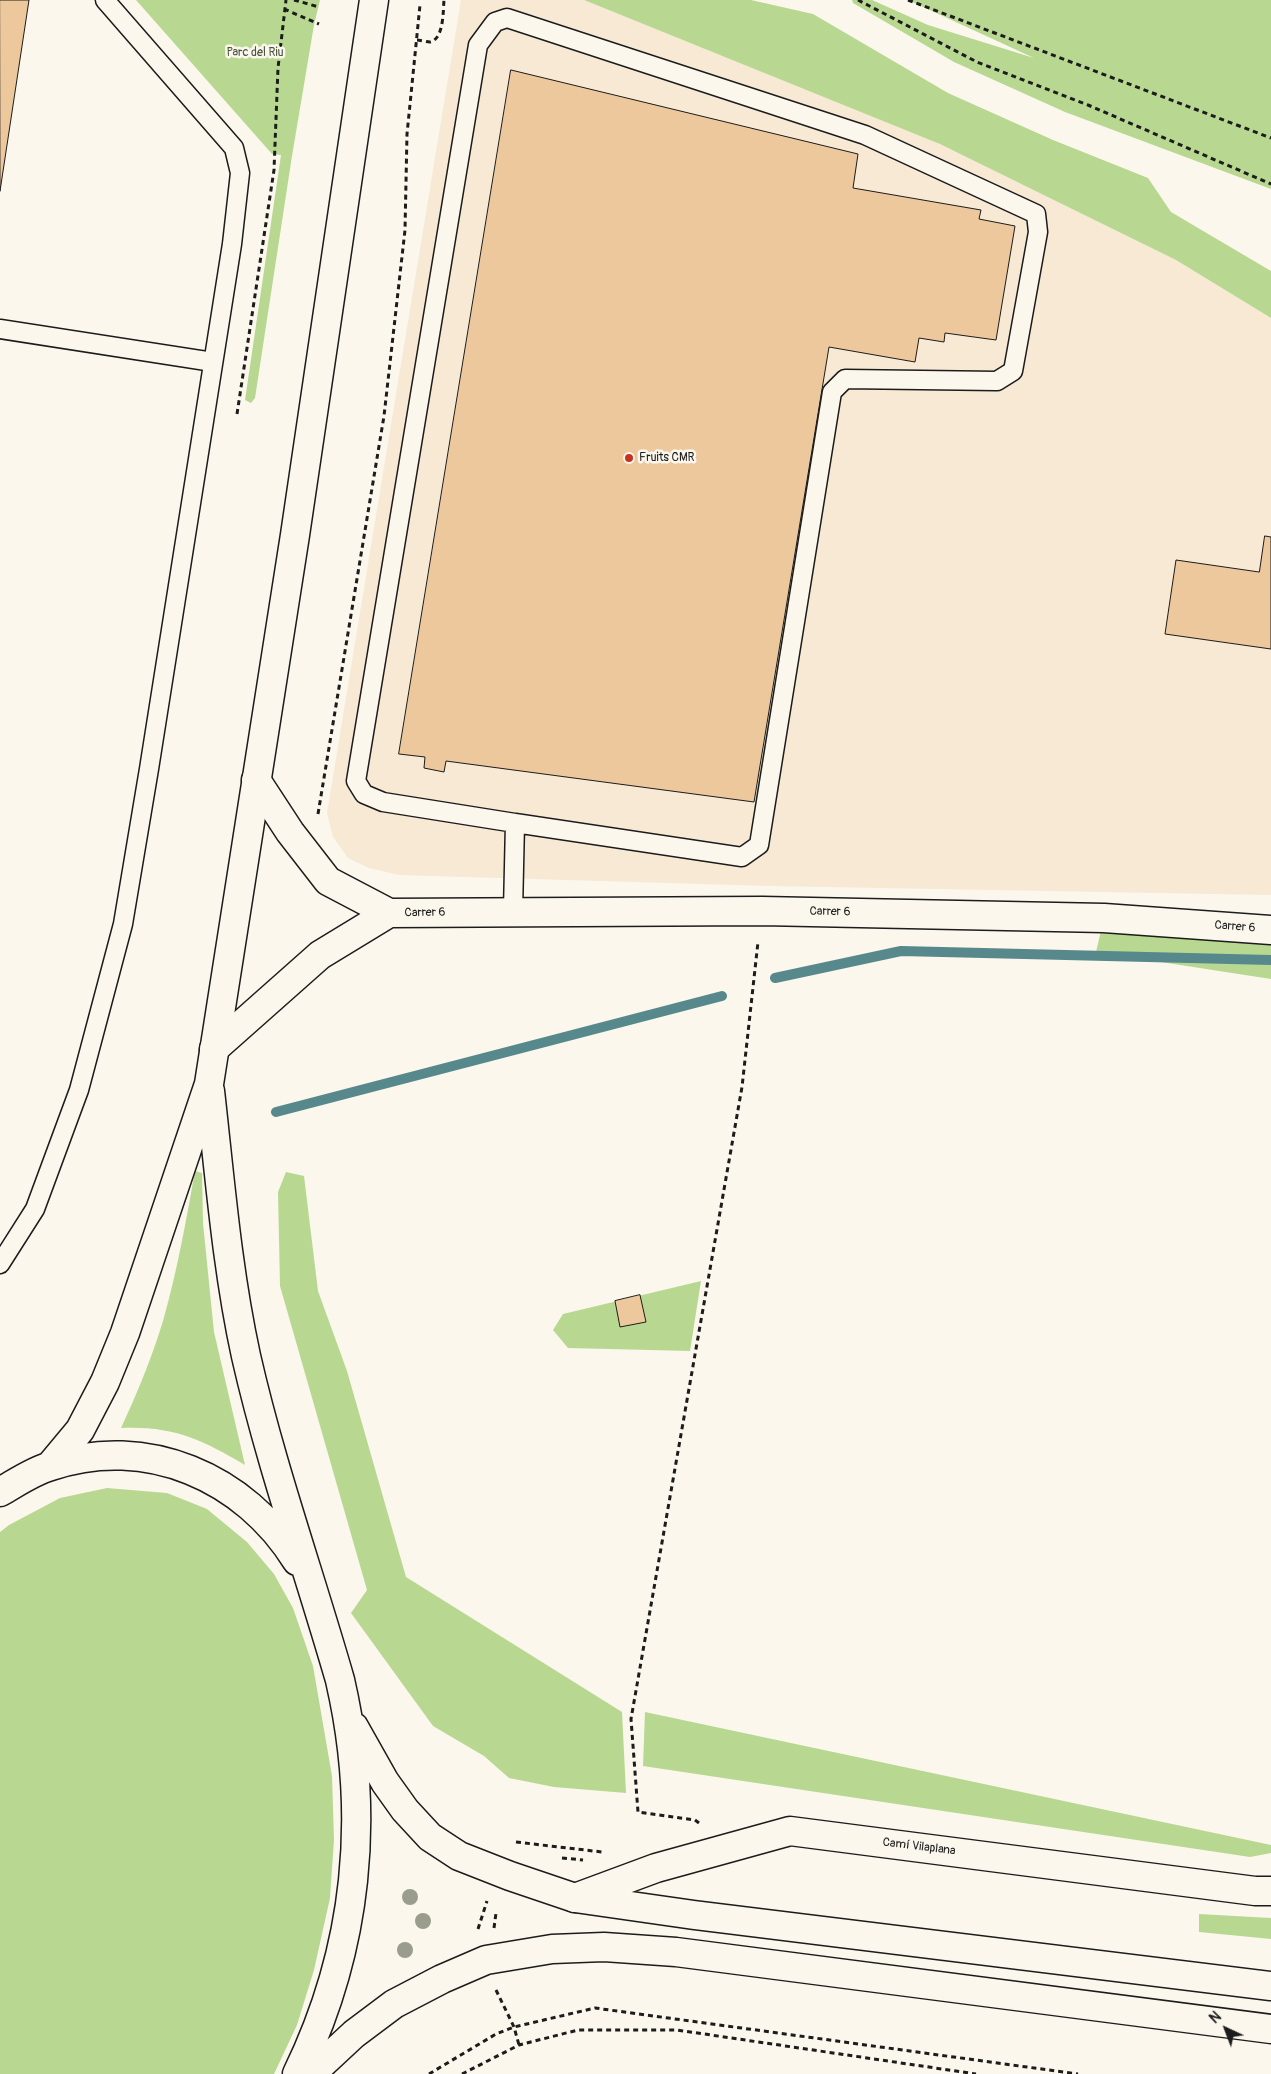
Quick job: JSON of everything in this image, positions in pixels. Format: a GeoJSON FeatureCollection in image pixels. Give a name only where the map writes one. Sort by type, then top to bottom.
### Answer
{"type":"FeatureCollection","features":[{"type":"Feature","properties":{"kind":"main road"},"geometry":{"type":"LineString","coordinates":[[50,1466],[80,1430],[105,1382],[125,1333],[209,1084],[295,535],[374,0]]}},
{"type":"Feature","properties":{"kind":"main road","name":"Carrer 6"},"geometry":{"type":"LineString","coordinates":[[256,780],[290,832],[328,881],[389,913],[762,911],[1104,918],[1271,930]]}},
{"type":"Feature","properties":{"kind":"main road","name":"Carrer 6"},"geometry":{"type":"LineString","coordinates":[[214,1049],[320,955],[389,913]]}},
{"type":"Feature","properties":{"kind":"main road"},"geometry":{"type":"LineString","coordinates":[[209,1084],[232,1286],[246,1358],[270,1448],[340,1680],[349,1717],[357,1801],[355,1868],[347,1927],[331,1990],[312,2043],[297,2074]]}},
{"type":"Feature","properties":{"kind":"main road"},"geometry":{"type":"LineString","coordinates":[[0,1492],[50,1466],[78,1459],[123,1456],[150,1458],[186,1467],[205,1475],[223,1486],[265,1518],[286,1542],[312,1583]]}},
{"type":"Feature","properties":{"kind":"main road"},"geometry":{"type":"LineString","coordinates":[[349,1717],[385,1782],[405,1810],[430,1837],[459,1856],[575,1898],[1271,1986]]}},
{"type":"Feature","properties":{"kind":"main road","name":"Camí Vilaplana"},"geometry":{"type":"LineString","coordinates":[[575,1898],[656,1868],[790,1831],[1255,1891],[1271,1891]]}},
{"type":"Feature","properties":{"kind":"main road"},"geometry":{"type":"LineString","coordinates":[[311,2074],[354,2034],[394,2004],[442,1979],[486,1960],[552,1949],[604,1948],[676,1952],[1271,2029]]}},
{"type":"Feature","properties":{"kind":"lane"},"geometry":{"type":"LineString","coordinates":[[0,1264],[35,1209],[79,1090],[123,924],[232,244],[240,173],[234,148],[105,0]]}},
{"type":"Feature","properties":{"kind":"lane"},"geometry":{"type":"LineString","coordinates":[[507,18],[865,135],[1036,214],[1038,232],[1013,371],[997,381],[845,379],[832,392],[759,845],[742,857],[515,823],[383,802],[364,794],[356,781],[478,45],[494,22],[507,18]]}},
{"type":"Feature","properties":{"kind":"lane"},"geometry":{"type":"LineString","coordinates":[[0,329],[213,362]]}},
{"type":"Feature","properties":{"kind":"lane"},"geometry":{"type":"LineString","coordinates":[[513,911],[515,823]]}},
{"type":"Feature","properties":{"kind":"path"},"geometry":{"type":"LineString","coordinates":[[294,0],[319,7]]}},
{"type":"Feature","properties":{"kind":"path"},"geometry":{"type":"LineString","coordinates":[[417,40],[430,42],[436,39],[439,33],[444,0]]}},
{"type":"Feature","properties":{"kind":"path"},"geometry":{"type":"LineString","coordinates":[[858,0],[977,62],[1088,105],[1271,184]]}},
{"type":"Feature","properties":{"kind":"path"},"geometry":{"type":"LineString","coordinates":[[908,0],[1271,138]]}},
{"type":"Feature","properties":{"kind":"path"},"geometry":{"type":"LineString","coordinates":[[318,816],[317,809],[384,416],[405,230],[406,134],[420,5]]}},
{"type":"Feature","properties":{"kind":"path"},"geometry":{"type":"LineString","coordinates":[[284,9],[319,24]]}},
{"type":"Feature","properties":{"kind":"path"},"geometry":{"type":"LineString","coordinates":[[736,1846],[695,1820],[638,1812],[631,1719],[742,1087],[762,911]]}},
{"type":"Feature","properties":{"kind":"path"},"geometry":{"type":"LineString","coordinates":[[516,1842],[612,1854]]}},
{"type":"Feature","properties":{"kind":"path"},"geometry":{"type":"LineString","coordinates":[[479,1935],[478,1929],[485,1910]]}},
{"type":"Feature","properties":{"kind":"path"},"geometry":{"type":"LineString","coordinates":[[487,1992],[502,1986]]}},
{"type":"Feature","properties":{"kind":"path"},"geometry":{"type":"LineString","coordinates":[[495,1988],[514,2027],[519,2045]]}},
{"type":"Feature","properties":{"kind":"path"},"geometry":{"type":"LineString","coordinates":[[429,2074],[496,2034],[514,2027],[596,2008],[1078,2074]]}},
{"type":"Feature","properties":{"kind":"path"},"geometry":{"type":"LineString","coordinates":[[462,2074],[519,2045],[578,2030],[677,2030],[976,2074]]}},
{"type":"Feature","properties":{"kind":"shaded area"},"geometry":{"type":"Polygon","coordinates":[[[461,0],[584,0],[940,143],[1176,260],[1271,318],[1271,895],[769,886],[399,875],[369,868],[348,858],[333,837],[327,813],[461,0]]]}},
{"type":"Feature","properties":{"kind":"green space","name":"Parc del Riu"},"geometry":{"type":"Polygon","coordinates":[[[136,0],[320,0],[292,156],[255,398],[251,403],[245,400],[281,155],[272,154],[136,0]]]}},
{"type":"Feature","properties":{"kind":"green space"},"geometry":{"type":"Polygon","coordinates":[[[584,0],[751,0],[813,14],[948,93],[1053,140],[1148,178],[1171,212],[1271,271],[1271,318],[1176,260],[940,144],[584,0]]]}},
{"type":"Feature","properties":{"kind":"green space"},"geometry":{"type":"Polygon","coordinates":[[[852,0],[872,0],[928,25],[1034,58],[908,0],[1271,0],[1271,189],[1065,112],[954,62],[853,3],[852,0]]]}},
{"type":"Feature","properties":{"kind":"green space"},"geometry":{"type":"Polygon","coordinates":[[[1104,918],[1271,930],[1271,979],[1096,952],[1104,918]]]}},
{"type":"Feature","properties":{"kind":"green space"},"geometry":{"type":"Polygon","coordinates":[[[195,1171],[202,1173],[203,1223],[214,1332],[245,1465],[200,1441],[186,1436],[156,1429],[121,1428],[144,1375],[163,1321],[185,1228],[195,1171]]]}},
{"type":"Feature","properties":{"kind":"green space"},"geometry":{"type":"Polygon","coordinates":[[[286,1172],[304,1176],[318,1291],[347,1371],[406,1577],[622,1712],[626,1793],[554,1787],[509,1778],[484,1756],[433,1726],[351,1613],[367,1590],[280,1286],[278,1192],[286,1172]]]}},
{"type":"Feature","properties":{"kind":"green space"},"geometry":{"type":"Polygon","coordinates":[[[701,1281],[690,1351],[568,1348],[553,1330],[563,1314],[701,1281]]]}},
{"type":"Feature","properties":{"kind":"green space"},"geometry":{"type":"Polygon","coordinates":[[[107,1488],[167,1493],[207,1509],[247,1542],[274,1574],[293,1608],[313,1666],[332,1776],[334,1840],[330,1898],[314,1970],[297,2025],[274,2074],[0,2074],[0,1532],[9,1525],[60,1498],[107,1488]]]}},
{"type":"Feature","properties":{"kind":"green space"},"geometry":{"type":"Polygon","coordinates":[[[645,1712],[1271,1845],[1271,1853],[1250,1857],[643,1766],[645,1712]]]}},
{"type":"Feature","properties":{"kind":"green space"},"geometry":{"type":"Polygon","coordinates":[[[1199,1914],[1271,1918],[1271,1939],[1199,1932],[1199,1914]]]}},
{"type":"Feature","properties":{"kind":"building"},"geometry":{"type":"Polygon","coordinates":[[[0,0],[29,0],[0,191],[0,0]]]}},
{"type":"Feature","properties":{"kind":"building","name":"Fruits CMR"},"geometry":{"type":"Polygon","coordinates":[[[511,70],[858,154],[853,188],[981,210],[979,219],[1015,226],[996,340],[945,333],[944,342],[919,338],[915,362],[829,347],[754,802],[446,761],[444,772],[424,768],[425,757],[399,754],[511,70]]]}},
{"type":"Feature","properties":{"kind":"building"},"geometry":{"type":"Polygon","coordinates":[[[1265,536],[1271,537],[1271,649],[1165,634],[1176,560],[1259,572],[1265,536]]]}},
{"type":"Feature","properties":{"kind":"building"},"geometry":{"type":"Polygon","coordinates":[[[640,1295],[646,1322],[620,1327],[615,1301],[640,1295]]]}},
{"type":"Feature","properties":{"kind":"waterway"},"geometry":{"type":"LineString","coordinates":[[775,978],[901,951],[1271,960]]}},
{"type":"Feature","properties":{"kind":"waterway"},"geometry":{"type":"LineString","coordinates":[[276,1112],[722,996]]}},
{"type":"Feature","properties":{"kind":"place","name":"Fruits CMR"},"geometry":{"type":"Point","coordinates":[629,458]}}]}
